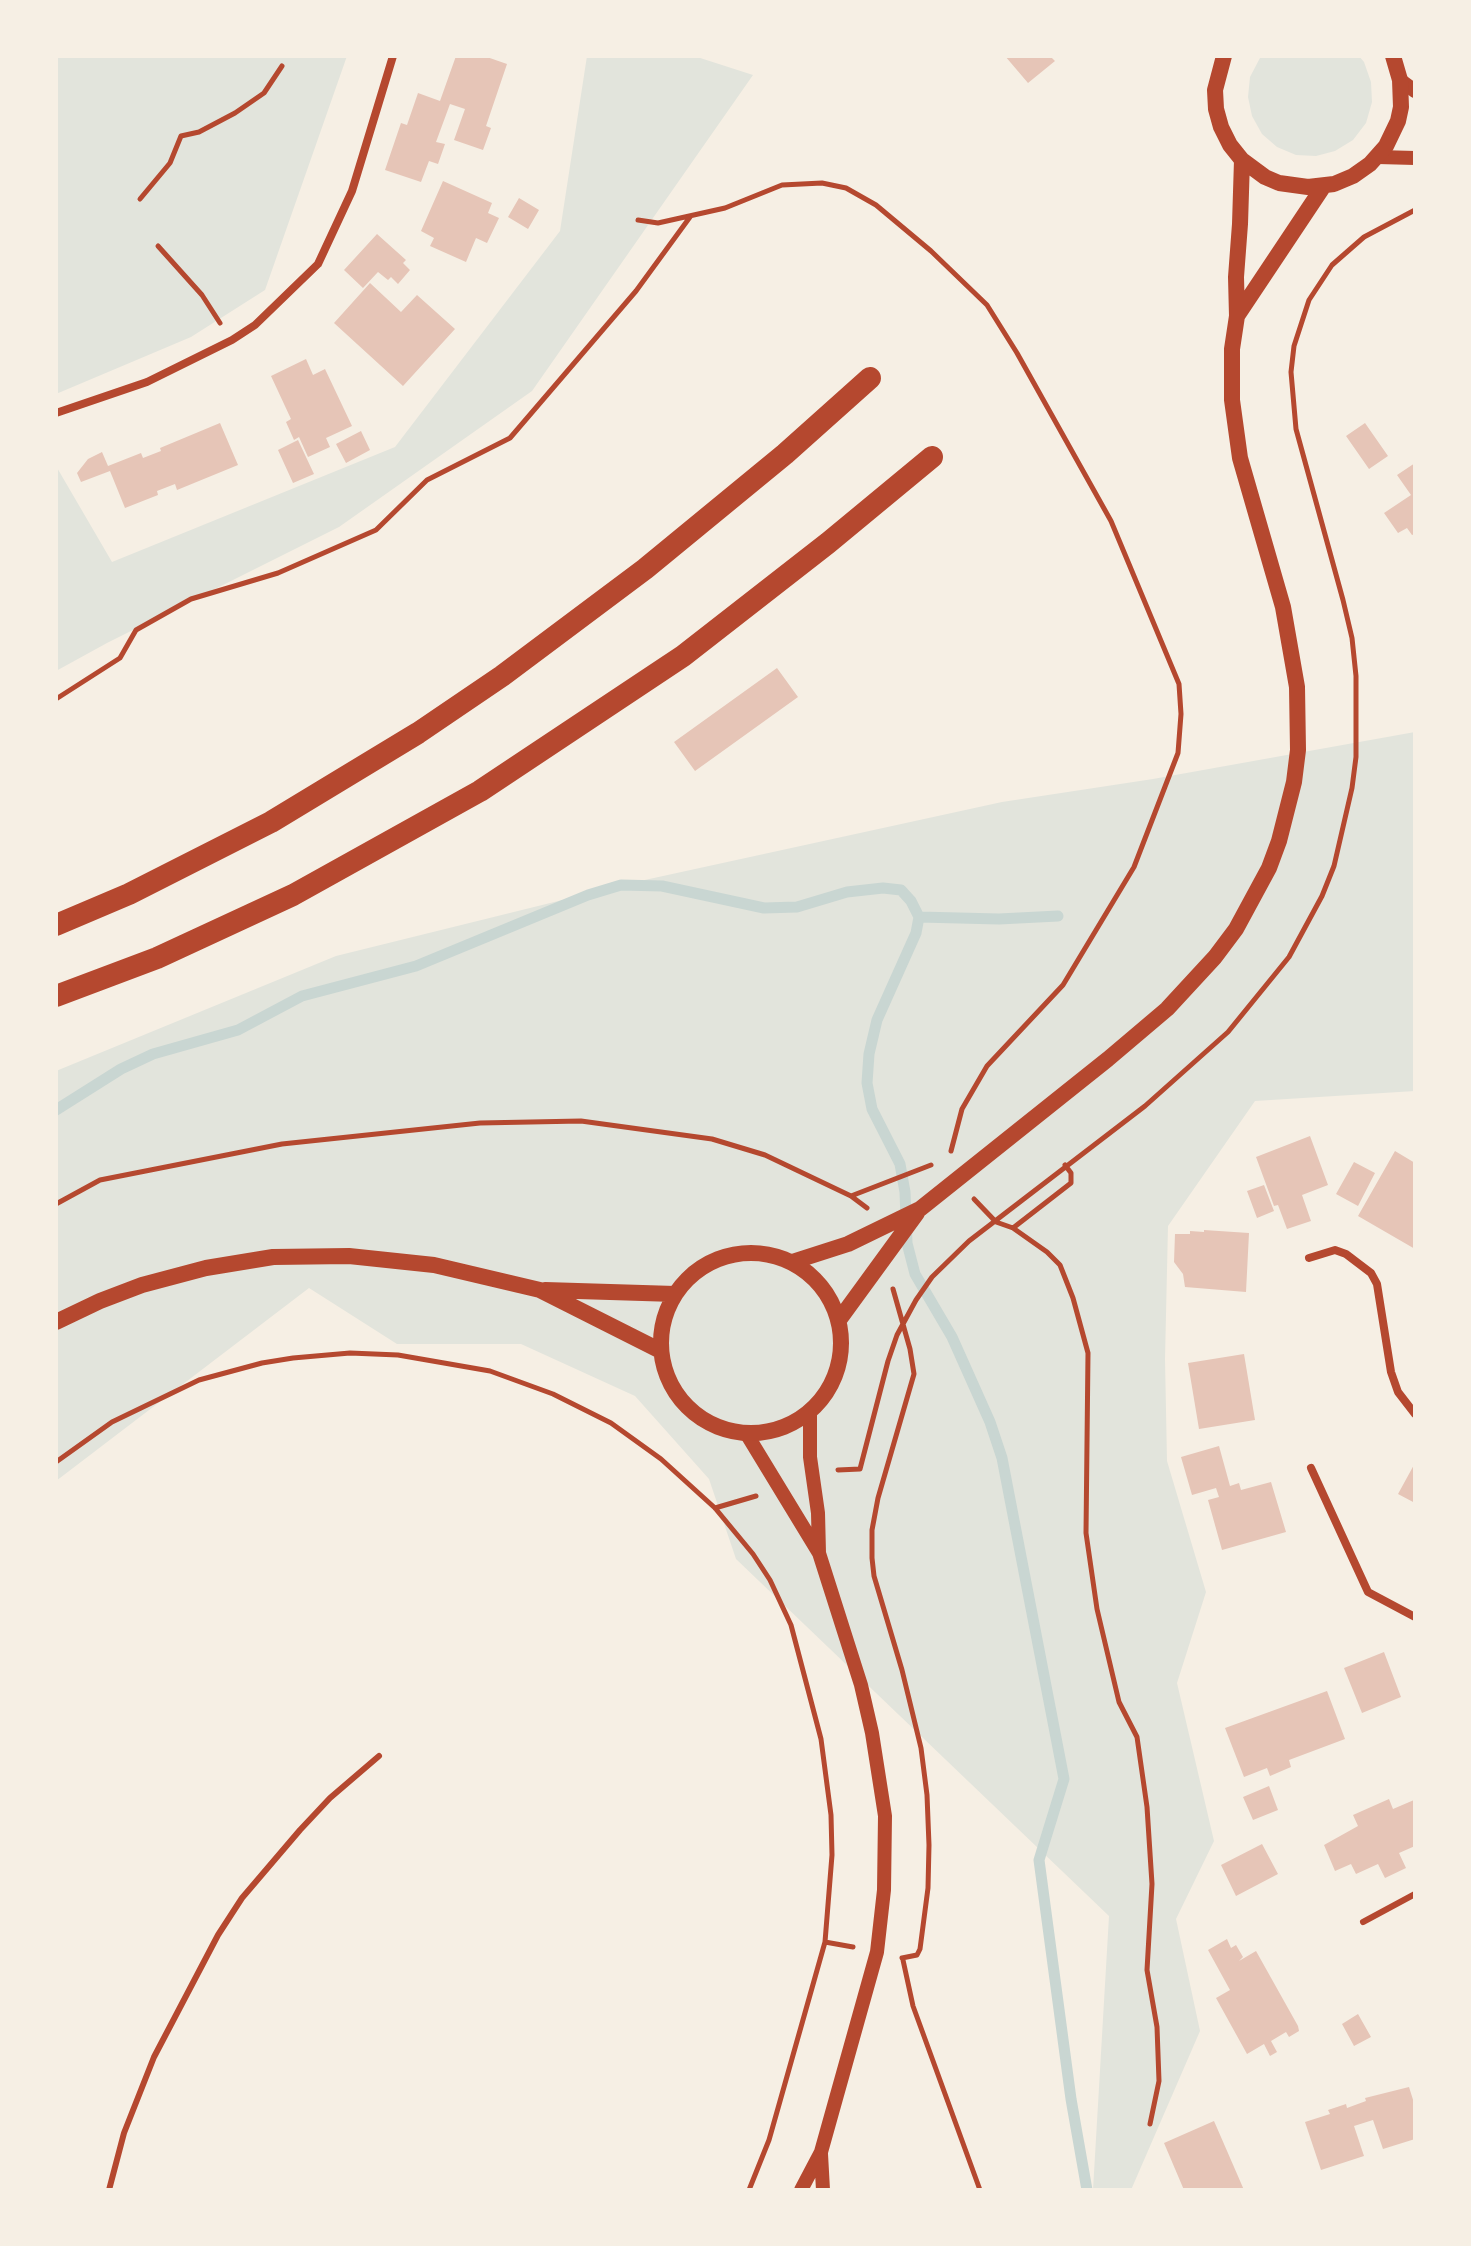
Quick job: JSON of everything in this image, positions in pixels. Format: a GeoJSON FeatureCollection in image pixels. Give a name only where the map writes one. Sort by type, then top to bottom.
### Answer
{"type":"FeatureCollection","features":[{"type":"Feature","properties":{"kind":"highway"},"geometry":{"type":"LineString","coordinates":[[56,925],[129,894],[271,822],[418,733],[502,676],[645,569],[785,454],[870,378]]}},
{"type":"Feature","properties":{"kind":"highway"},"geometry":{"type":"LineString","coordinates":[[56,996],[157,958],[293,895],[480,791],[683,656],[932,457]]}},
{"type":"Feature","properties":{"kind":"main road"},"geometry":{"type":"LineString","coordinates":[[1224,56],[1215,90],[1216,109],[1230,145],[1252,169],[1279,183],[1323,187],[1353,176],[1378,157],[1386,146],[1398,121],[1400,80],[1393,56]]}},
{"type":"Feature","properties":{"kind":"main road"},"geometry":{"type":"LineString","coordinates":[[792,1262],[871,1234],[920,1209],[1167,1009],[1236,929],[1254,898],[1279,841],[1288,812],[1298,750],[1297,687],[1283,607],[1250,493],[1235,426],[1231,373],[1237,316],[1242,160]]}},
{"type":"Feature","properties":{"kind":"main road"},"geometry":{"type":"LineString","coordinates":[[1237,316],[1323,187]]}},
{"type":"Feature","properties":{"kind":"main road"},"geometry":{"type":"LineString","coordinates":[[839,1320],[920,1209]]}},
{"type":"Feature","properties":{"kind":"main road"},"geometry":{"type":"LineString","coordinates":[[761,1253],[792,1262],[822,1286],[839,1320],[842,1336],[838,1370],[821,1400],[810,1412],[780,1429],[746,1433],[710,1423],[689,1407],[672,1385],[661,1351],[662,1331],[675,1294],[698,1269],[728,1255],[761,1253]]}},
{"type":"Feature","properties":{"kind":"main road"},"geometry":{"type":"LineString","coordinates":[[56,1322],[142,1285],[206,1268],[287,1256],[349,1256],[434,1265],[540,1290],[675,1294]]}},
{"type":"Feature","properties":{"kind":"main road"},"geometry":{"type":"LineString","coordinates":[[540,1290],[661,1351]]}},
{"type":"Feature","properties":{"kind":"street"},"geometry":{"type":"LineString","coordinates":[[56,413],[147,382],[232,340],[255,325],[318,264],[352,191],[393,56]]}},
{"type":"Feature","properties":{"kind":"street"},"geometry":{"type":"LineString","coordinates":[[1400,80],[1415,91]]}},
{"type":"Feature","properties":{"kind":"street"},"geometry":{"type":"LineString","coordinates":[[1378,157],[1415,158]]}},
{"type":"Feature","properties":{"kind":"street"},"geometry":{"type":"LineString","coordinates":[[1309,1258],[1335,1250],[1346,1254],[1371,1273],[1377,1284],[1391,1372],[1398,1392],[1415,1414]]}},
{"type":"Feature","properties":{"kind":"street"},"geometry":{"type":"LineString","coordinates":[[810,1412],[811,1467],[818,1513],[819,1553]]}},
{"type":"Feature","properties":{"kind":"street"},"geometry":{"type":"LineString","coordinates":[[746,1433],[819,1553],[857,1672],[872,1733],[885,1816],[886,1852],[877,1952],[821,2152],[801,2190]]}},
{"type":"Feature","properties":{"kind":"street"},"geometry":{"type":"LineString","coordinates":[[1311,1468],[1368,1592],[1415,1617]]}},
{"type":"Feature","properties":{"kind":"street"},"geometry":{"type":"LineString","coordinates":[[821,2152],[823,2190]]}},
{"type":"Feature","properties":{"kind":"lane"},"geometry":{"type":"LineString","coordinates":[[109,2190],[124,2133],[154,2057],[218,1935],[242,1898],[291,1840],[330,1798],[379,1756]]}},
{"type":"Feature","properties":{"kind":"lane"},"geometry":{"type":"LineString","coordinates":[[1363,1922],[1415,1894]]}},
{"type":"Feature","properties":{"kind":"path"},"geometry":{"type":"LineString","coordinates":[[140,199],[170,163],[181,136],[199,132],[264,93],[282,66]]}},
{"type":"Feature","properties":{"kind":"path"},"geometry":{"type":"LineString","coordinates":[[638,220],[658,223],[725,208],[782,185],[822,183],[846,188],[876,205],[987,305],[1111,521],[1179,684],[1181,714],[1178,753],[1134,867],[1063,985],[987,1066],[962,1109],[952,1138],[951,1158]]}},
{"type":"Feature","properties":{"kind":"path"},"geometry":{"type":"LineString","coordinates":[[56,699],[120,658],[136,630],[191,599],[278,573],[376,530],[427,480],[510,438],[636,291],[691,216]]}},
{"type":"Feature","properties":{"kind":"path"},"geometry":{"type":"LineString","coordinates":[[158,246],[202,295],[232,340]]}},
{"type":"Feature","properties":{"kind":"path"},"geometry":{"type":"LineString","coordinates":[[56,1204],[100,1180],[282,1144],[480,1123],[581,1121],[712,1139],[765,1155],[851,1196],[865,1205],[870,1214]]}},
{"type":"Feature","properties":{"kind":"path"},"geometry":{"type":"LineString","coordinates":[[1013,1228],[1071,1183],[1071,1173],[1065,1165]]}},
{"type":"Feature","properties":{"kind":"path"},"geometry":{"type":"LineString","coordinates":[[851,1196],[919,1169]]}},
{"type":"Feature","properties":{"kind":"path"},"geometry":{"type":"LineString","coordinates":[[828,1471],[860,1469],[888,1361],[906,1316],[948,1259],[1058,1171]]}},
{"type":"Feature","properties":{"kind":"path"},"geometry":{"type":"LineString","coordinates":[[973,1197],[996,1222],[1013,1228],[1060,1265],[1088,1353],[1086,1533],[1097,1609],[1119,1702],[1137,1737],[1147,1807],[1152,1884],[1147,1970],[1157,2027],[1159,2081],[1150,2124]]}},
{"type":"Feature","properties":{"kind":"path"},"geometry":{"type":"LineString","coordinates":[[893,1287],[914,1374],[878,1498],[872,1530],[872,1558],[874,1576],[921,1748],[929,1845],[928,1888],[920,1949],[917,1955],[903,1959],[913,2006],[980,2190]]}},
{"type":"Feature","properties":{"kind":"path"},"geometry":{"type":"LineString","coordinates":[[56,1462],[112,1422],[199,1380],[293,1358],[350,1353],[398,1355],[490,1371],[553,1394],[611,1423],[661,1459],[715,1508],[770,1580],[791,1625],[821,1739],[831,1815],[832,1855],[825,1942],[769,2140],[749,2190]]}},
{"type":"Feature","properties":{"kind":"path"},"geometry":{"type":"LineString","coordinates":[[715,1508],[764,1493]]}},
{"type":"Feature","properties":{"kind":"shaded area"},"geometry":{"type":"Polygon","coordinates":[[[56,56],[347,56],[265,290],[191,337],[56,394],[56,56]]]}},
{"type":"Feature","properties":{"kind":"shaded area"},"geometry":{"type":"Polygon","coordinates":[[[587,56],[694,56],[753,75],[532,391],[339,527],[56,671],[56,466],[112,562],[395,447],[560,231],[587,56]]]}},
{"type":"Feature","properties":{"kind":"shaded area"},"geometry":{"type":"Polygon","coordinates":[[[1261,56],[1359,56],[1371,82],[1372,102],[1366,123],[1353,140],[1335,151],[1316,156],[1296,155],[1277,147],[1262,134],[1252,116],[1248,97],[1250,77],[1261,56]]]}},
{"type":"Feature","properties":{"kind":"shaded area"},"geometry":{"type":"Polygon","coordinates":[[[1415,732],[1415,1091],[1255,1101],[1168,1226],[1165,1359],[1167,1461],[1206,1592],[1177,1683],[1214,1841],[1176,1919],[1200,2031],[1131,2190],[1093,2190],[1109,1916],[736,1559],[709,1479],[635,1396],[521,1344],[397,1344],[309,1288],[56,1481],[56,1071],[336,956],[631,883],[1002,802],[1153,779],[1415,732]]]}},
{"type":"Feature","properties":{"kind":"building"},"geometry":{"type":"Polygon","coordinates":[[[456,56],[484,56],[507,64],[486,126],[491,128],[483,150],[454,140],[465,109],[450,104],[436,142],[445,144],[438,164],[429,161],[421,182],[385,170],[401,123],[407,125],[418,93],[440,101],[456,56]]]}},
{"type":"Feature","properties":{"kind":"building"},"geometry":{"type":"Polygon","coordinates":[[[1005,56],[1050,56],[1055,61],[1028,83],[1005,56]]]}},
{"type":"Feature","properties":{"kind":"building"},"geometry":{"type":"Polygon","coordinates":[[[443,181],[492,203],[488,213],[499,218],[487,243],[476,238],[466,262],[430,246],[434,238],[421,231],[443,181]]]}},
{"type":"Feature","properties":{"kind":"building"},"geometry":{"type":"Polygon","coordinates":[[[519,198],[539,210],[528,229],[508,217],[519,198]]]}},
{"type":"Feature","properties":{"kind":"building"},"geometry":{"type":"Polygon","coordinates":[[[377,234],[406,260],[403,263],[410,270],[398,284],[391,277],[388,280],[378,272],[363,288],[344,270],[377,234]]]}},
{"type":"Feature","properties":{"kind":"building"},"geometry":{"type":"Polygon","coordinates":[[[370,283],[401,312],[417,295],[455,329],[403,386],[334,323],[370,283]]]}},
{"type":"Feature","properties":{"kind":"building"},"geometry":{"type":"Polygon","coordinates":[[[306,359],[313,375],[325,369],[352,426],[326,438],[330,447],[308,457],[299,437],[294,440],[286,422],[291,419],[271,376],[306,359]]]}},
{"type":"Feature","properties":{"kind":"building"},"geometry":{"type":"Polygon","coordinates":[[[220,423],[238,465],[177,490],[175,484],[157,491],[158,495],[125,508],[110,471],[81,482],[77,473],[88,459],[102,452],[108,466],[141,453],[143,458],[220,423]]]}},
{"type":"Feature","properties":{"kind":"building"},"geometry":{"type":"Polygon","coordinates":[[[1365,423],[1388,456],[1369,469],[1346,436],[1365,423]]]}},
{"type":"Feature","properties":{"kind":"building"},"geometry":{"type":"Polygon","coordinates":[[[361,431],[370,450],[346,463],[336,444],[361,431]]]}},
{"type":"Feature","properties":{"kind":"building"},"geometry":{"type":"Polygon","coordinates":[[[298,440],[314,474],[293,483],[278,450],[298,440]]]}},
{"type":"Feature","properties":{"kind":"building"},"geometry":{"type":"Polygon","coordinates":[[[1415,463],[1415,534],[1412,535],[1407,528],[1398,533],[1384,513],[1411,495],[1397,475],[1415,463]]]}},
{"type":"Feature","properties":{"kind":"building"},"geometry":{"type":"Polygon","coordinates":[[[777,668],[798,697],[695,771],[674,742],[777,668]]]}},
{"type":"Feature","properties":{"kind":"building"},"geometry":{"type":"Polygon","coordinates":[[[1310,1136],[1328,1185],[1302,1195],[1311,1221],[1287,1229],[1278,1205],[1274,1206],[1256,1157],[1310,1136]]]}},
{"type":"Feature","properties":{"kind":"building"},"geometry":{"type":"Polygon","coordinates":[[[1395,1151],[1415,1163],[1415,1249],[1358,1216],[1395,1151]]]}},
{"type":"Feature","properties":{"kind":"building"},"geometry":{"type":"Polygon","coordinates":[[[1354,1162],[1375,1173],[1358,1206],[1336,1194],[1354,1162]]]}},
{"type":"Feature","properties":{"kind":"building"},"geometry":{"type":"Polygon","coordinates":[[[1264,1185],[1274,1211],[1257,1218],[1247,1191],[1264,1185]]]}},
{"type":"Feature","properties":{"kind":"building"},"geometry":{"type":"Polygon","coordinates":[[[1204,1230],[1249,1233],[1246,1292],[1185,1287],[1183,1274],[1174,1262],[1175,1234],[1204,1230]]]}},
{"type":"Feature","properties":{"kind":"building"},"geometry":{"type":"Polygon","coordinates":[[[1244,1354],[1255,1420],[1199,1429],[1188,1363],[1244,1354]]]}},
{"type":"Feature","properties":{"kind":"building"},"geometry":{"type":"Polygon","coordinates":[[[1219,1446],[1230,1486],[1239,1483],[1241,1490],[1271,1482],[1286,1532],[1222,1550],[1208,1500],[1219,1497],[1216,1488],[1192,1495],[1181,1457],[1219,1446]]]}},
{"type":"Feature","properties":{"kind":"building"},"geometry":{"type":"Polygon","coordinates":[[[1415,1463],[1415,1503],[1398,1494],[1415,1463]]]}},
{"type":"Feature","properties":{"kind":"building"},"geometry":{"type":"Polygon","coordinates":[[[1384,1652],[1401,1697],[1362,1713],[1344,1668],[1384,1652]]]}},
{"type":"Feature","properties":{"kind":"building"},"geometry":{"type":"Polygon","coordinates":[[[1327,1691],[1345,1739],[1289,1760],[1291,1767],[1270,1776],[1267,1768],[1244,1777],[1225,1728],[1327,1691]]]}},
{"type":"Feature","properties":{"kind":"building"},"geometry":{"type":"Polygon","coordinates":[[[1269,1786],[1278,1810],[1253,1820],[1243,1797],[1269,1786]]]}},
{"type":"Feature","properties":{"kind":"building"},"geometry":{"type":"Polygon","coordinates":[[[1389,1799],[1393,1809],[1414,1800],[1415,1803],[1415,1846],[1399,1853],[1406,1868],[1385,1878],[1378,1864],[1356,1874],[1351,1864],[1335,1871],[1324,1845],[1358,1826],[1353,1815],[1389,1799]]]}},
{"type":"Feature","properties":{"kind":"building"},"geometry":{"type":"Polygon","coordinates":[[[1262,1844],[1278,1874],[1236,1896],[1221,1865],[1262,1844]]]}},
{"type":"Feature","properties":{"kind":"building"},"geometry":{"type":"Polygon","coordinates":[[[1227,1939],[1231,1948],[1236,1945],[1243,1957],[1239,1961],[1256,1951],[1298,2026],[1299,2031],[1289,2037],[1286,2032],[1271,2041],[1277,2052],[1270,2056],[1264,2044],[1247,2054],[1216,1998],[1230,1990],[1208,1950],[1227,1939]]]}},
{"type":"Feature","properties":{"kind":"building"},"geometry":{"type":"Polygon","coordinates":[[[1358,2014],[1371,2037],[1354,2046],[1342,2024],[1358,2014]]]}},
{"type":"Feature","properties":{"kind":"building"},"geometry":{"type":"Polygon","coordinates":[[[1409,2087],[1415,2106],[1415,2139],[1383,2149],[1373,2120],[1354,2126],[1364,2156],[1321,2170],[1305,2122],[1330,2114],[1328,2110],[1346,2104],[1347,2108],[1366,2101],[1365,2098],[1409,2087]]]}},
{"type":"Feature","properties":{"kind":"building"},"geometry":{"type":"Polygon","coordinates":[[[1214,2121],[1244,2190],[1184,2190],[1164,2143],[1214,2121]]]}},
{"type":"Feature","properties":{"kind":"waterway"},"geometry":{"type":"LineString","coordinates":[[56,1110],[121,1069],[153,1054],[238,1030],[302,996],[416,966],[588,895],[621,885],[662,886],[764,908],[797,907],[847,892],[883,888],[901,890],[919,917],[916,933],[877,1020],[869,1054],[867,1083],[872,1109],[900,1164],[905,1192],[907,1243],[915,1274],[952,1337],[990,1422],[1002,1458],[1064,1779],[1039,1860],[1071,2099],[1087,2190]]}},
{"type":"Feature","properties":{"kind":"waterway"},"geometry":{"type":"LineString","coordinates":[[919,917],[999,919],[1058,916]]}}]}
